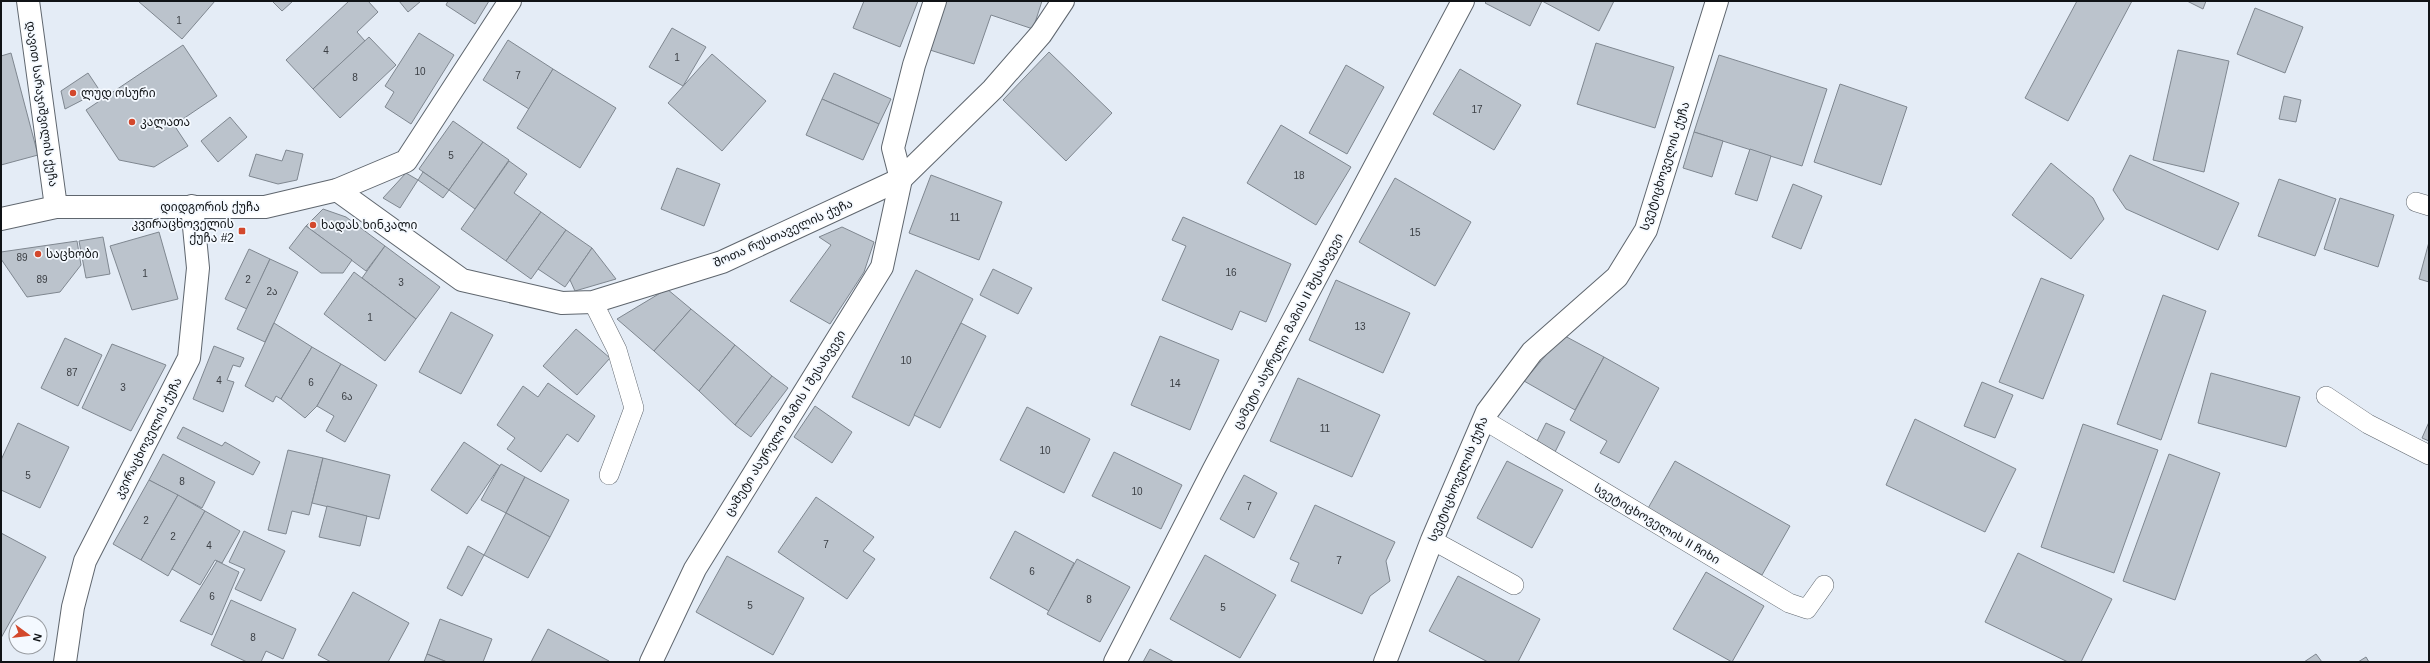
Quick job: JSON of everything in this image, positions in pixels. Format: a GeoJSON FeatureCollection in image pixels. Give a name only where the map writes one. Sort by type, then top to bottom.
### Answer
{"type":"FeatureCollection","features":[{"type":"Feature","properties":{"kind":"street","name":"დავით სარაჯიშვილის ქუჩა"},"geometry":{"type":"LineString","coordinates":[[28,1],[56,208]]}},
{"type":"Feature","properties":{"kind":"street","name":"დიდგორის ქუჩა"},"geometry":{"type":"LineString","coordinates":[[1,219],[56,208],[192,206],[265,207],[337,190],[406,161],[510,1]]}},
{"type":"Feature","properties":{"kind":"street"},"geometry":{"type":"LineString","coordinates":[[900,178],[893,148],[914,65],[935,1]]}},
{"type":"Feature","properties":{"kind":"street","name":"შოთა რუსთაველის ქუჩა"},"geometry":{"type":"LineString","coordinates":[[337,190],[462,280],[562,302],[593,302],[722,262],[900,178],[993,89],[1041,34],[1063,1]]}},
{"type":"Feature","properties":{"kind":"street","name":"ცამეტი ასურელი მამის II შესახვევი"},"geometry":{"type":"LineString","coordinates":[[1115,662],[1214,469],[1463,1]]}},
{"type":"Feature","properties":{"kind":"street","name":"სვეტიცხოველის ქუჩა"},"geometry":{"type":"LineString","coordinates":[[1385,662],[1432,540],[1487,412],[1532,352],[1617,277],[1646,230],[1717,1]]}},
{"type":"Feature","properties":{"kind":"street","name":"ცამეტი ასურელი მამის I შესახვევი"},"geometry":{"type":"LineString","coordinates":[[650,662],[695,569],[882,267],[900,178]]}},
{"type":"Feature","properties":{"kind":"street","name":"კვირაცხოველის ქუჩა"},"geometry":{"type":"LineString","coordinates":[[65,662],[73,607],[85,561],[189,358],[198,268],[192,206]]}},
{"type":"Feature","properties":{"kind":"lane"},"geometry":{"type":"LineString","coordinates":[[593,302],[617,350],[634,408],[609,475]]}},
{"type":"Feature","properties":{"kind":"lane"},"geometry":{"type":"LineString","coordinates":[[2326,396],[2368,424],[2429,455]]}},
{"type":"Feature","properties":{"kind":"lane","name":"სვეტიცხოველის II ჩიხი"},"geometry":{"type":"LineString","coordinates":[[1484,420],[1789,603],[1807,609],[1824,584]]}},
{"type":"Feature","properties":{"kind":"lane"},"geometry":{"type":"LineString","coordinates":[[1432,540],[1514,586]]}},
{"type":"Feature","properties":{"kind":"building"},"geometry":{"type":"Polygon","coordinates":[[[138,1],[215,1],[182,39],[138,1]]]}},
{"type":"Feature","properties":{"kind":"building"},"geometry":{"type":"Polygon","coordinates":[[[272,1],[293,1],[282,11],[272,1]]]}},
{"type":"Feature","properties":{"kind":"building"},"geometry":{"type":"Polygon","coordinates":[[[349,1],[368,1],[378,12],[357,32],[365,41],[313,89],[286,60],[349,1]]]}},
{"type":"Feature","properties":{"kind":"building"},"geometry":{"type":"Polygon","coordinates":[[[399,1],[421,1],[408,12],[399,1]]]}},
{"type":"Feature","properties":{"kind":"building"},"geometry":{"type":"Polygon","coordinates":[[[448,1],[489,1],[475,24],[446,5],[448,1]]]}},
{"type":"Feature","properties":{"kind":"building"},"geometry":{"type":"Polygon","coordinates":[[[864,1],[918,1],[900,47],[853,28],[864,1]]]}},
{"type":"Feature","properties":{"kind":"building"},"geometry":{"type":"Polygon","coordinates":[[[946,1],[1042,1],[1033,29],[991,15],[974,64],[930,50],[946,1]]]}},
{"type":"Feature","properties":{"kind":"building"},"geometry":{"type":"Polygon","coordinates":[[[1487,1],[1542,1],[1530,26],[1485,3],[1487,1]]]}},
{"type":"Feature","properties":{"kind":"building"},"geometry":{"type":"Polygon","coordinates":[[[1542,1],[1614,1],[1599,31],[1542,1]]]}},
{"type":"Feature","properties":{"kind":"building"},"geometry":{"type":"Polygon","coordinates":[[[2077,1],[2132,1],[2068,121],[2025,98],[2077,1]]]}},
{"type":"Feature","properties":{"kind":"building"},"geometry":{"type":"Polygon","coordinates":[[[2187,1],[2206,1],[2203,9],[2187,1]]]}},
{"type":"Feature","properties":{"kind":"building"},"geometry":{"type":"Polygon","coordinates":[[[2255,8],[2303,27],[2285,73],[2237,54],[2255,8]]]}},
{"type":"Feature","properties":{"kind":"building"},"geometry":{"type":"Polygon","coordinates":[[[672,28],[706,47],[683,86],[649,67],[672,28]]]}},
{"type":"Feature","properties":{"kind":"building"},"geometry":{"type":"Polygon","coordinates":[[[419,33],[454,55],[411,124],[385,107],[394,92],[385,86],[419,33]]]}},
{"type":"Feature","properties":{"kind":"building"},"geometry":{"type":"Polygon","coordinates":[[[369,37],[396,65],[340,118],[313,89],[369,37]]]}},
{"type":"Feature","properties":{"kind":"building"},"geometry":{"type":"Polygon","coordinates":[[[508,40],[553,69],[529,109],[483,80],[508,40]]]}},
{"type":"Feature","properties":{"kind":"building"},"geometry":{"type":"Polygon","coordinates":[[[1596,43],[1674,67],[1655,128],[1577,104],[1596,43]]]}},
{"type":"Feature","properties":{"kind":"building"},"geometry":{"type":"Polygon","coordinates":[[[183,45],[217,96],[174,125],[188,146],[154,167],[119,160],[86,110],[183,45]]]}},
{"type":"Feature","properties":{"kind":"building"},"geometry":{"type":"Polygon","coordinates":[[[2178,50],[2229,61],[2204,172],[2153,160],[2178,50]]]}},
{"type":"Feature","properties":{"kind":"building"},"geometry":{"type":"Polygon","coordinates":[[[1049,52],[1112,113],[1066,161],[1003,100],[1049,52]]]}},
{"type":"Feature","properties":{"kind":"building"},"geometry":{"type":"Polygon","coordinates":[[[11,53],[38,155],[1,165],[1,56],[11,53]]]}},
{"type":"Feature","properties":{"kind":"building"},"geometry":{"type":"Polygon","coordinates":[[[712,54],[766,101],[722,151],[668,103],[712,54]]]}},
{"type":"Feature","properties":{"kind":"building"},"geometry":{"type":"Polygon","coordinates":[[[1719,55],[1827,89],[1802,166],[1694,132],[1719,55]]]}},
{"type":"Feature","properties":{"kind":"building"},"geometry":{"type":"Polygon","coordinates":[[[1346,65],[1384,87],[1347,154],[1309,133],[1346,65]]]}},
{"type":"Feature","properties":{"kind":"building"},"geometry":{"type":"Polygon","coordinates":[[[553,69],[616,108],[580,168],[517,128],[553,69]]]}},
{"type":"Feature","properties":{"kind":"building"},"geometry":{"type":"Polygon","coordinates":[[[1460,69],[1521,105],[1494,150],[1433,114],[1460,69]]]}},
{"type":"Feature","properties":{"kind":"building"},"geometry":{"type":"Polygon","coordinates":[[[88,73],[100,91],[65,109],[61,91],[88,73]]]}},
{"type":"Feature","properties":{"kind":"building"},"geometry":{"type":"Polygon","coordinates":[[[834,73],[891,99],[879,124],[822,99],[834,73]]]}},
{"type":"Feature","properties":{"kind":"building"},"geometry":{"type":"Polygon","coordinates":[[[1840,84],[1907,107],[1881,185],[1814,162],[1840,84]]]}},
{"type":"Feature","properties":{"kind":"building"},"geometry":{"type":"Polygon","coordinates":[[[2284,96],[2301,100],[2296,122],[2279,119],[2284,96]]]}},
{"type":"Feature","properties":{"kind":"building"},"geometry":{"type":"Polygon","coordinates":[[[822,99],[879,124],[863,160],[806,135],[822,99]]]}},
{"type":"Feature","properties":{"kind":"building"},"geometry":{"type":"Polygon","coordinates":[[[230,117],[247,137],[218,162],[201,141],[230,117]]]}},
{"type":"Feature","properties":{"kind":"building"},"geometry":{"type":"Polygon","coordinates":[[[453,121],[483,142],[449,190],[419,169],[453,121]]]}},
{"type":"Feature","properties":{"kind":"building"},"geometry":{"type":"Polygon","coordinates":[[[1281,125],[1351,167],[1316,225],[1247,183],[1281,125]]]}},
{"type":"Feature","properties":{"kind":"building"},"geometry":{"type":"Polygon","coordinates":[[[1694,132],[1723,141],[1712,177],[1683,168],[1694,132]]]}},
{"type":"Feature","properties":{"kind":"building"},"geometry":{"type":"Polygon","coordinates":[[[483,142],[509,160],[475,209],[449,190],[483,142]]]}},
{"type":"Feature","properties":{"kind":"building"},"geometry":{"type":"Polygon","coordinates":[[[1750,149],[1771,156],[1757,201],[1735,194],[1750,149]]]}},
{"type":"Feature","properties":{"kind":"building"},"geometry":{"type":"Polygon","coordinates":[[[286,150],[303,154],[297,180],[278,184],[249,176],[256,154],[282,161],[286,150]]]}},
{"type":"Feature","properties":{"kind":"building"},"geometry":{"type":"Polygon","coordinates":[[[2130,155],[2239,203],[2218,250],[2126,209],[2113,190],[2130,155]]]}},
{"type":"Feature","properties":{"kind":"building"},"geometry":{"type":"Polygon","coordinates":[[[509,161],[527,174],[514,193],[541,212],[506,261],[461,229],[509,161]]]}},
{"type":"Feature","properties":{"kind":"building"},"geometry":{"type":"Polygon","coordinates":[[[2051,163],[2093,198],[2104,219],[2071,259],[2012,215],[2051,163]]]}},
{"type":"Feature","properties":{"kind":"building"},"geometry":{"type":"Polygon","coordinates":[[[677,168],[720,184],[704,226],[661,209],[677,168]]]}},
{"type":"Feature","properties":{"kind":"building"},"geometry":{"type":"Polygon","coordinates":[[[423,172],[449,190],[443,198],[418,180],[423,172]]]}},
{"type":"Feature","properties":{"kind":"building"},"geometry":{"type":"Polygon","coordinates":[[[406,173],[418,180],[400,208],[383,198],[406,173]]]}},
{"type":"Feature","properties":{"kind":"building"},"geometry":{"type":"Polygon","coordinates":[[[931,175],[1002,202],[979,260],[909,233],[931,175]]]}},
{"type":"Feature","properties":{"kind":"building"},"geometry":{"type":"Polygon","coordinates":[[[1395,178],[1471,222],[1435,286],[1359,242],[1395,178]]]}},
{"type":"Feature","properties":{"kind":"building"},"geometry":{"type":"Polygon","coordinates":[[[2279,179],[2336,199],[2315,256],[2258,236],[2279,179]]]}},
{"type":"Feature","properties":{"kind":"building"},"geometry":{"type":"Polygon","coordinates":[[[1793,184],[1822,196],[1801,249],[1772,237],[1793,184]]]}},
{"type":"Feature","properties":{"kind":"building"},"geometry":{"type":"Polygon","coordinates":[[[2340,198],[2394,215],[2378,267],[2324,249],[2340,198]]]}},
{"type":"Feature","properties":{"kind":"building"},"geometry":{"type":"Polygon","coordinates":[[[323,209],[346,217],[385,246],[366,271],[306,226],[323,209]]]}},
{"type":"Feature","properties":{"kind":"building"},"geometry":{"type":"Polygon","coordinates":[[[541,212],[566,230],[531,279],[506,261],[541,212]]]}},
{"type":"Feature","properties":{"kind":"building"},"geometry":{"type":"Polygon","coordinates":[[[1183,217],[1291,264],[1266,322],[1240,311],[1232,330],[1162,300],[1186,246],[1172,240],[1183,217]]]}},
{"type":"Feature","properties":{"kind":"building"},"geometry":{"type":"Polygon","coordinates":[[[306,226],[352,260],[343,273],[321,273],[289,248],[306,226]]]}},
{"type":"Feature","properties":{"kind":"building"},"geometry":{"type":"Polygon","coordinates":[[[842,227],[874,242],[864,272],[830,324],[790,301],[831,245],[819,237],[842,227]]]}},
{"type":"Feature","properties":{"kind":"building"},"geometry":{"type":"Polygon","coordinates":[[[566,230],[592,248],[565,287],[538,269],[566,230]]]}},
{"type":"Feature","properties":{"kind":"building"},"geometry":{"type":"Polygon","coordinates":[[[159,232],[178,299],[132,310],[110,246],[159,232]]]}},
{"type":"Feature","properties":{"kind":"building"},"geometry":{"type":"Polygon","coordinates":[[[103,237],[110,274],[86,278],[79,241],[103,237]]]}},
{"type":"Feature","properties":{"kind":"building"},"geometry":{"type":"Polygon","coordinates":[[[77,241],[81,265],[60,292],[27,297],[1,259],[1,252],[77,241]]]}},
{"type":"Feature","properties":{"kind":"building"},"geometry":{"type":"Polygon","coordinates":[[[2429,242],[2429,282],[2419,279],[2429,242]]]}},
{"type":"Feature","properties":{"kind":"building"},"geometry":{"type":"Polygon","coordinates":[[[385,246],[440,287],[416,319],[362,278],[385,246]]]}},
{"type":"Feature","properties":{"kind":"building"},"geometry":{"type":"Polygon","coordinates":[[[592,248],[616,279],[575,291],[570,280],[592,248]]]}},
{"type":"Feature","properties":{"kind":"building"},"geometry":{"type":"Polygon","coordinates":[[[249,249],[270,259],[247,309],[225,299],[249,249]]]}},
{"type":"Feature","properties":{"kind":"building"},"geometry":{"type":"Polygon","coordinates":[[[270,259],[298,272],[265,342],[237,329],[270,259]]]}},
{"type":"Feature","properties":{"kind":"building"},"geometry":{"type":"Polygon","coordinates":[[[993,269],[1032,288],[1018,314],[980,295],[993,269]]]}},
{"type":"Feature","properties":{"kind":"building"},"geometry":{"type":"Polygon","coordinates":[[[916,270],[973,299],[909,426],[852,397],[916,270]]]}},
{"type":"Feature","properties":{"kind":"building"},"geometry":{"type":"Polygon","coordinates":[[[354,272],[416,319],[385,361],[324,314],[354,272]]]}},
{"type":"Feature","properties":{"kind":"building"},"geometry":{"type":"Polygon","coordinates":[[[2041,278],[2084,295],[2043,399],[1999,382],[2041,278]]]}},
{"type":"Feature","properties":{"kind":"building"},"geometry":{"type":"Polygon","coordinates":[[[1336,280],[1410,313],[1383,373],[1309,340],[1336,280]]]}},
{"type":"Feature","properties":{"kind":"building"},"geometry":{"type":"Polygon","coordinates":[[[667,289],[691,309],[654,351],[617,319],[667,289]]]}},
{"type":"Feature","properties":{"kind":"building"},"geometry":{"type":"Polygon","coordinates":[[[2163,295],[2206,311],[2161,440],[2117,424],[2163,295]]]}},
{"type":"Feature","properties":{"kind":"building"},"geometry":{"type":"Polygon","coordinates":[[[691,309],[735,345],[699,391],[654,351],[691,309]]]}},
{"type":"Feature","properties":{"kind":"building"},"geometry":{"type":"Polygon","coordinates":[[[451,312],[493,335],[461,394],[419,372],[451,312]]]}},
{"type":"Feature","properties":{"kind":"building"},"geometry":{"type":"Polygon","coordinates":[[[274,323],[312,347],[281,399],[276,396],[273,402],[245,386],[274,323]]]}},
{"type":"Feature","properties":{"kind":"building"},"geometry":{"type":"Polygon","coordinates":[[[961,323],[986,336],[940,428],[914,415],[961,323]]]}},
{"type":"Feature","properties":{"kind":"building"},"geometry":{"type":"Polygon","coordinates":[[[576,329],[610,358],[577,395],[543,366],[576,329]]]}},
{"type":"Feature","properties":{"kind":"building"},"geometry":{"type":"Polygon","coordinates":[[[1563,335],[1604,357],[1575,410],[1524,381],[1563,335]]]}},
{"type":"Feature","properties":{"kind":"building"},"geometry":{"type":"Polygon","coordinates":[[[1160,336],[1219,360],[1190,430],[1131,405],[1160,336]]]}},
{"type":"Feature","properties":{"kind":"building"},"geometry":{"type":"Polygon","coordinates":[[[65,338],[102,355],[78,406],[41,388],[65,338]]]}},
{"type":"Feature","properties":{"kind":"building"},"geometry":{"type":"Polygon","coordinates":[[[112,344],[166,365],[131,431],[82,408],[112,344]]]}},
{"type":"Feature","properties":{"kind":"building"},"geometry":{"type":"Polygon","coordinates":[[[735,345],[772,376],[735,425],[699,391],[735,345]]]}},
{"type":"Feature","properties":{"kind":"building"},"geometry":{"type":"Polygon","coordinates":[[[214,346],[244,358],[240,367],[233,365],[227,380],[234,382],[223,412],[193,399],[214,346]]]}},
{"type":"Feature","properties":{"kind":"building"},"geometry":{"type":"Polygon","coordinates":[[[312,347],[341,364],[317,406],[305,418],[281,399],[312,347]]]}},
{"type":"Feature","properties":{"kind":"building"},"geometry":{"type":"Polygon","coordinates":[[[1604,357],[1659,388],[1619,463],[1600,453],[1607,441],[1570,420],[1604,357]]]}},
{"type":"Feature","properties":{"kind":"building"},"geometry":{"type":"Polygon","coordinates":[[[341,364],[377,385],[345,442],[326,431],[334,416],[317,406],[341,364]]]}},
{"type":"Feature","properties":{"kind":"building"},"geometry":{"type":"Polygon","coordinates":[[[2211,373],[2300,397],[2286,447],[2198,423],[2211,373]]]}},
{"type":"Feature","properties":{"kind":"building"},"geometry":{"type":"Polygon","coordinates":[[[772,376],[788,388],[751,437],[735,425],[772,376]]]}},
{"type":"Feature","properties":{"kind":"building"},"geometry":{"type":"Polygon","coordinates":[[[1298,378],[1380,415],[1352,477],[1270,441],[1298,378]]]}},
{"type":"Feature","properties":{"kind":"building"},"geometry":{"type":"Polygon","coordinates":[[[1982,382],[2013,395],[1995,438],[1964,426],[1982,382]]]}},
{"type":"Feature","properties":{"kind":"building"},"geometry":{"type":"Polygon","coordinates":[[[548,383],[595,416],[578,442],[567,434],[541,472],[507,449],[515,438],[497,425],[523,386],[538,397],[548,383]]]}},
{"type":"Feature","properties":{"kind":"building"},"geometry":{"type":"Polygon","coordinates":[[[815,406],[852,432],[832,463],[794,437],[815,406]]]}},
{"type":"Feature","properties":{"kind":"building"},"geometry":{"type":"Polygon","coordinates":[[[1027,407],[1090,439],[1064,493],[1000,460],[1027,407]]]}},
{"type":"Feature","properties":{"kind":"building"},"geometry":{"type":"Polygon","coordinates":[[[1915,419],[2016,469],[1985,532],[1886,485],[1915,419]]]}},
{"type":"Feature","properties":{"kind":"building"},"geometry":{"type":"Polygon","coordinates":[[[2429,422],[2429,441],[2422,438],[2429,422]]]}},
{"type":"Feature","properties":{"kind":"building"},"geometry":{"type":"Polygon","coordinates":[[[18,423],[69,447],[40,508],[1,490],[1,460],[18,423]]]}},
{"type":"Feature","properties":{"kind":"building"},"geometry":{"type":"Polygon","coordinates":[[[1546,423],[1565,432],[1555,452],[1536,443],[1546,423]]]}},
{"type":"Feature","properties":{"kind":"building"},"geometry":{"type":"Polygon","coordinates":[[[2083,424],[2158,450],[2114,573],[2041,547],[2083,424]]]}},
{"type":"Feature","properties":{"kind":"building"},"geometry":{"type":"Polygon","coordinates":[[[183,427],[222,446],[225,442],[260,462],[253,475],[177,438],[183,427]]]}},
{"type":"Feature","properties":{"kind":"building"},"geometry":{"type":"Polygon","coordinates":[[[464,442],[500,466],[467,514],[431,490],[464,442]]]}},
{"type":"Feature","properties":{"kind":"building"},"geometry":{"type":"Polygon","coordinates":[[[288,450],[323,458],[309,515],[292,511],[286,534],[268,530],[288,450]]]}},
{"type":"Feature","properties":{"kind":"building"},"geometry":{"type":"Polygon","coordinates":[[[1114,452],[1182,485],[1161,529],[1092,496],[1114,452]]]}},
{"type":"Feature","properties":{"kind":"building"},"geometry":{"type":"Polygon","coordinates":[[[163,454],[215,482],[202,508],[149,480],[163,454]]]}},
{"type":"Feature","properties":{"kind":"building"},"geometry":{"type":"Polygon","coordinates":[[[2169,454],[2220,473],[2175,600],[2123,581],[2169,454]]]}},
{"type":"Feature","properties":{"kind":"building"},"geometry":{"type":"Polygon","coordinates":[[[323,458],[390,475],[379,519],[312,503],[323,458]]]}},
{"type":"Feature","properties":{"kind":"building"},"geometry":{"type":"Polygon","coordinates":[[[1507,461],[1563,490],[1532,548],[1477,518],[1507,461]]]}},
{"type":"Feature","properties":{"kind":"building"},"geometry":{"type":"Polygon","coordinates":[[[1675,461],[1790,526],[1762,575],[1647,510],[1675,461]]]}},
{"type":"Feature","properties":{"kind":"building"},"geometry":{"type":"Polygon","coordinates":[[[501,464],[525,477],[506,513],[481,500],[501,464]]]}},
{"type":"Feature","properties":{"kind":"building"},"geometry":{"type":"Polygon","coordinates":[[[1244,475],[1277,493],[1254,538],[1220,519],[1244,475]]]}},
{"type":"Feature","properties":{"kind":"building"},"geometry":{"type":"Polygon","coordinates":[[[525,477],[569,500],[550,537],[506,513],[525,477]]]}},
{"type":"Feature","properties":{"kind":"building"},"geometry":{"type":"Polygon","coordinates":[[[149,480],[178,495],[141,560],[113,544],[149,480]]]}},
{"type":"Feature","properties":{"kind":"building"},"geometry":{"type":"Polygon","coordinates":[[[178,495],[205,511],[168,576],[141,560],[178,495]]]}},
{"type":"Feature","properties":{"kind":"building"},"geometry":{"type":"Polygon","coordinates":[[[816,497],[874,537],[863,551],[875,559],[847,599],[778,552],[816,497]]]}},
{"type":"Feature","properties":{"kind":"building"},"geometry":{"type":"Polygon","coordinates":[[[1315,505],[1395,542],[1386,561],[1390,581],[1370,596],[1362,614],[1291,581],[1299,563],[1290,559],[1315,505]]]}},
{"type":"Feature","properties":{"kind":"building"},"geometry":{"type":"Polygon","coordinates":[[[327,506],[367,516],[360,546],[319,537],[327,506]]]}},
{"type":"Feature","properties":{"kind":"building"},"geometry":{"type":"Polygon","coordinates":[[[205,511],[240,531],[222,563],[215,560],[200,585],[172,569],[205,511]]]}},
{"type":"Feature","properties":{"kind":"building"},"geometry":{"type":"Polygon","coordinates":[[[506,513],[550,537],[528,578],[484,555],[506,513]]]}},
{"type":"Feature","properties":{"kind":"building"},"geometry":{"type":"Polygon","coordinates":[[[244,531],[285,551],[261,601],[235,589],[245,569],[229,562],[244,531]]]}},
{"type":"Feature","properties":{"kind":"building"},"geometry":{"type":"Polygon","coordinates":[[[1015,531],[1074,563],[1049,611],[990,578],[1015,531]]]}},
{"type":"Feature","properties":{"kind":"building"},"geometry":{"type":"Polygon","coordinates":[[[1,533],[46,557],[14,615],[8,615],[8,625],[1,638],[1,533]]]}},
{"type":"Feature","properties":{"kind":"building"},"geometry":{"type":"Polygon","coordinates":[[[468,546],[484,555],[462,596],[447,588],[468,546]]]}},
{"type":"Feature","properties":{"kind":"building"},"geometry":{"type":"Polygon","coordinates":[[[2018,553],[2112,599],[2081,662],[2068,662],[1985,622],[2018,553]]]}},
{"type":"Feature","properties":{"kind":"building"},"geometry":{"type":"Polygon","coordinates":[[[1205,555],[1276,595],[1240,658],[1170,619],[1205,555]]]}},
{"type":"Feature","properties":{"kind":"building"},"geometry":{"type":"Polygon","coordinates":[[[727,556],[804,598],[773,655],[696,612],[727,556]]]}},
{"type":"Feature","properties":{"kind":"building"},"geometry":{"type":"Polygon","coordinates":[[[1077,559],[1130,587],[1100,642],[1047,614],[1077,559]]]}},
{"type":"Feature","properties":{"kind":"building"},"geometry":{"type":"Polygon","coordinates":[[[217,561],[239,572],[212,635],[180,621],[217,561]]]}},
{"type":"Feature","properties":{"kind":"building"},"geometry":{"type":"Polygon","coordinates":[[[1706,572],[1764,606],[1732,662],[1673,629],[1706,572]]]}},
{"type":"Feature","properties":{"kind":"building"},"geometry":{"type":"Polygon","coordinates":[[[1458,576],[1540,619],[1518,662],[1488,662],[1429,631],[1458,576]]]}},
{"type":"Feature","properties":{"kind":"building"},"geometry":{"type":"Polygon","coordinates":[[[353,592],[409,623],[388,662],[331,662],[318,655],[353,592]]]}},
{"type":"Feature","properties":{"kind":"building"},"geometry":{"type":"Polygon","coordinates":[[[231,600],[296,629],[283,659],[266,651],[261,662],[247,662],[211,645],[231,600]]]}},
{"type":"Feature","properties":{"kind":"building"},"geometry":{"type":"Polygon","coordinates":[[[440,619],[492,639],[483,662],[447,662],[427,654],[440,619]]]}},
{"type":"Feature","properties":{"kind":"building"},"geometry":{"type":"Polygon","coordinates":[[[548,629],[609,661],[531,662],[548,629]]]}},
{"type":"Feature","properties":{"kind":"building"},"geometry":{"type":"Polygon","coordinates":[[[1150,649],[1174,662],[1143,662],[1150,649]]]}},
{"type":"Feature","properties":{"kind":"building"},"geometry":{"type":"Polygon","coordinates":[[[427,654],[447,662],[424,662],[427,654]]]}},
{"type":"Feature","properties":{"kind":"building"},"geometry":{"type":"Polygon","coordinates":[[[2316,654],[2322,662],[2304,662],[2316,654]]]}},
{"type":"Feature","properties":{"kind":"building"},"geometry":{"type":"Polygon","coordinates":[[[2366,657],[2369,662],[2358,662],[2366,657]]]}},
{"type":"Feature","properties":{"kind":"place","name":"ლუდ ოსური"},"geometry":{"type":"Point","coordinates":[73,93]}},
{"type":"Feature","properties":{"kind":"place","name":"კალათა"},"geometry":{"type":"Point","coordinates":[132,122]}},
{"type":"Feature","properties":{"kind":"place","name":"ხადას ხინკალი"},"geometry":{"type":"Point","coordinates":[313,225]}},
{"type":"Feature","properties":{"kind":"place","name":"კვირაცხოველის ქუჩა #2"},"geometry":{"type":"Point","coordinates":[242,231]}},
{"type":"Feature","properties":{"kind":"place","name":"საცხობი"},"geometry":{"type":"Point","coordinates":[38,254]}}]}
